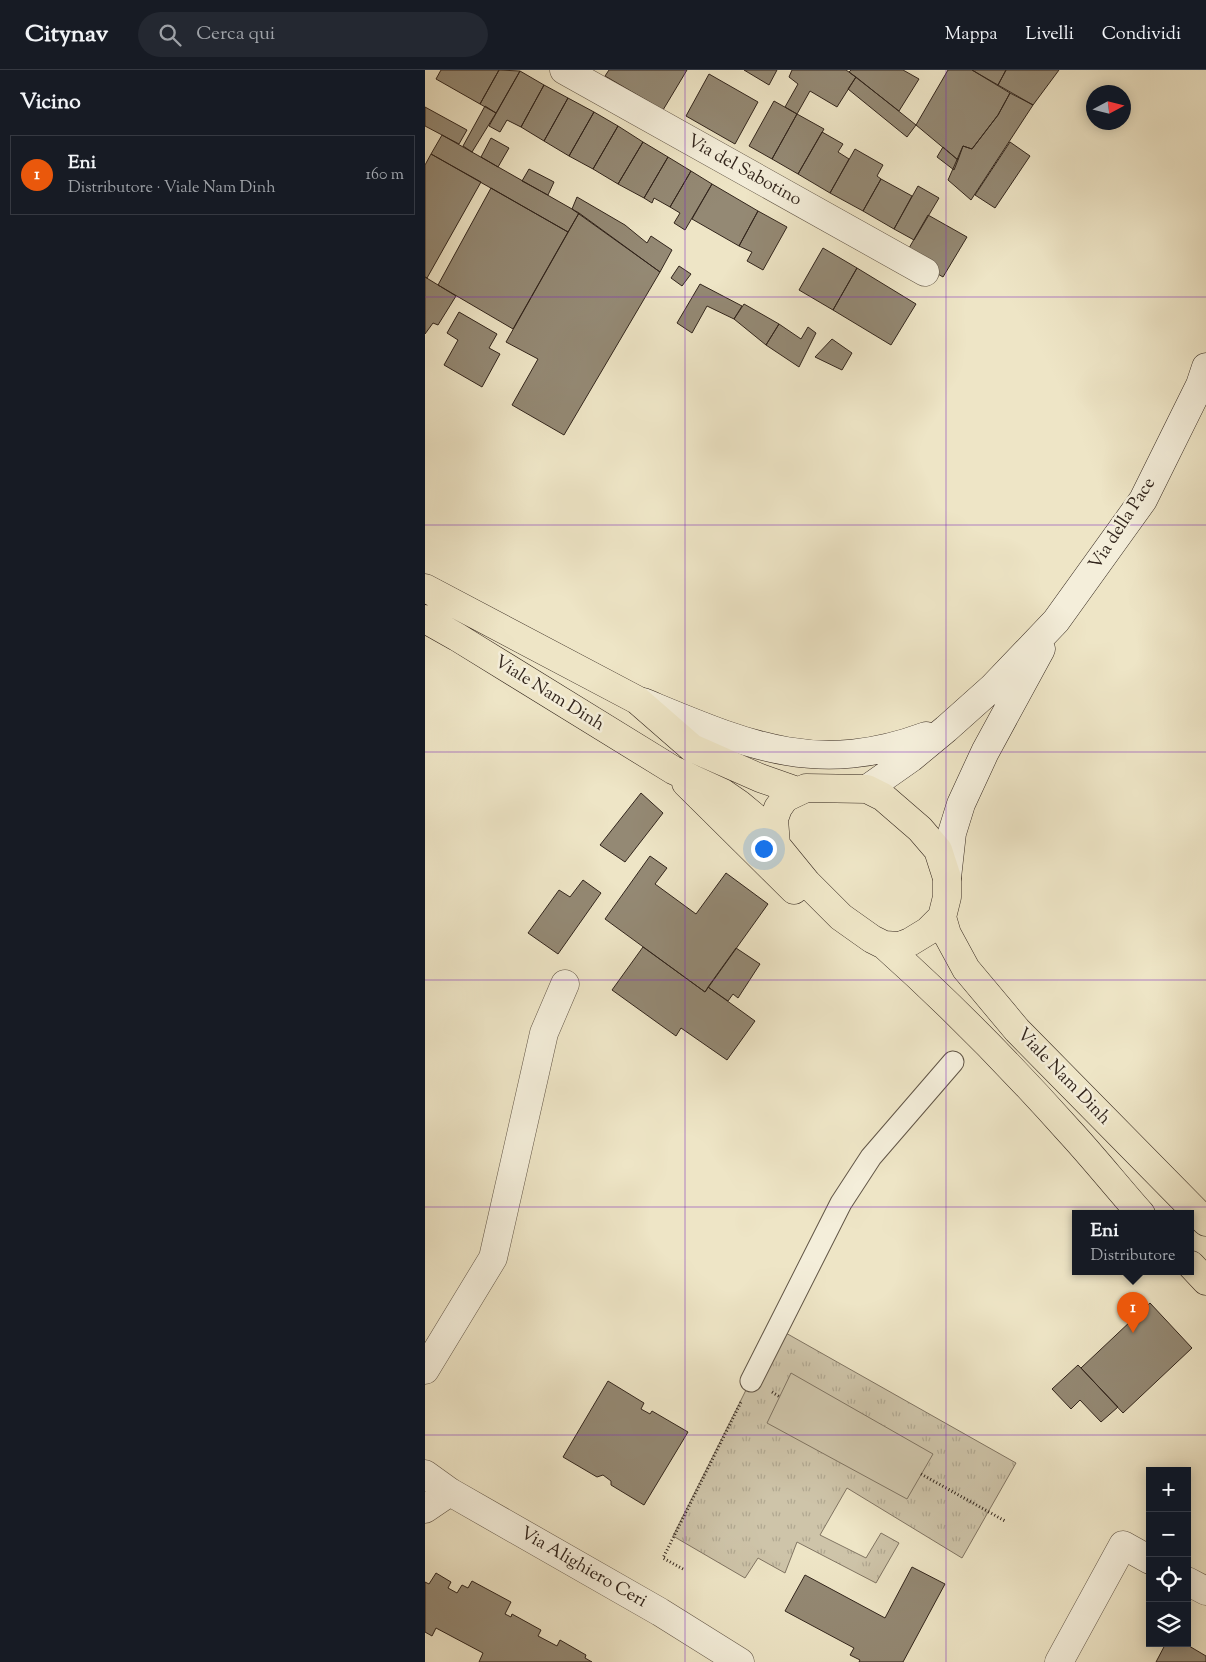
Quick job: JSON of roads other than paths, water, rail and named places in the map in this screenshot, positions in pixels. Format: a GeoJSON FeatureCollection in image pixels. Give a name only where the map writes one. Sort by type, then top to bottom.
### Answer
{"type":"FeatureCollection","features":[{"type":"Feature","properties":{"kind":"main road","name":"Viale Nam Dinh"},"geometry":{"type":"LineString","coordinates":[[425,588],[637,700],[692,748],[760,778],[797,791]]}},
{"type":"Feature","properties":{"kind":"main road","name":"Viale Nam Dinh"},"geometry":{"type":"LineString","coordinates":[[425,619],[673,770]]}},
{"type":"Feature","properties":{"kind":"main road"},"geometry":{"type":"LineString","coordinates":[[673,770],[723,793],[774,833]]}},
{"type":"Feature","properties":{"kind":"main road"},"geometry":{"type":"LineString","coordinates":[[673,770],[800,896],[841,917]]}},
{"type":"Feature","properties":{"kind":"main road"},"geometry":{"type":"LineString","coordinates":[[774,833],[774,819],[778,808],[785,798],[806,788],[867,789],[883,797],[920,829],[938,850],[947,878],[947,897],[942,917],[928,931],[910,942],[899,946],[884,945]]}},
{"type":"Feature","properties":{"kind":"main road","name":"Viale Nam Dinh"},"geometry":{"type":"LineString","coordinates":[[774,833],[776,845],[792,866],[841,917],[872,940],[884,945],[925,982],[1069,1130],[1138,1210]]}},
{"type":"Feature","properties":{"kind":"main road","name":"Viale Nam Dinh"},"geometry":{"type":"LineString","coordinates":[[942,917],[947,934],[966,969],[1017,1030],[1206,1222]]}},
{"type":"Feature","properties":{"kind":"main road"},"geometry":{"type":"LineString","coordinates":[[1194,1268],[1206,1281]]}},
{"type":"Feature","properties":{"kind":"street","name":"Via del Sabotino"},"geometry":{"type":"LineString","coordinates":[[563,70],[925,272]]}},
{"type":"Feature","properties":{"kind":"street","name":"Via della Pace"},"geometry":{"type":"LineString","coordinates":[[1055,621],[1143,500],[1197,392],[1206,367]]}},
{"type":"Feature","properties":{"kind":"street"},"geometry":{"type":"LineString","coordinates":[[867,789],[911,758],[946,729],[993,686],[1055,621]]}},
{"type":"Feature","properties":{"kind":"street"},"geometry":{"type":"LineString","coordinates":[[947,878],[952,833],[961,804],[985,752],[1055,621]]}},
{"type":"Feature","properties":{"kind":"street"},"geometry":{"type":"LineString","coordinates":[[637,700],[734,739],[775,750],[821,756],[860,754],[899,746],[946,729]]}},
{"type":"Feature","properties":{"kind":"street"},"geometry":{"type":"LineString","coordinates":[[425,1370],[493,1258],[545,1033],[565,984]]}},
{"type":"Feature","properties":{"kind":"street"},"geometry":{"type":"LineString","coordinates":[[751,1381],[822,1237],[846,1196],[871,1157],[953,1062]]}},
{"type":"Feature","properties":{"kind":"street","name":"Via Alighiero Ceri"},"geometry":{"type":"LineString","coordinates":[[425,1474],[450,1492],[660,1612],[741,1662]]}},
{"type":"Feature","properties":{"kind":"street"},"geometry":{"type":"LineString","coordinates":[[425,1508],[450,1492]]}},
{"type":"Feature","properties":{"kind":"street"},"geometry":{"type":"LineString","coordinates":[[1059,1662],[1123,1545],[1146,1558]]}},
{"type":"Feature","properties":{"kind":"street"},"geometry":{"type":"LineString","coordinates":[[1191,1583],[1206,1591]]}},
{"type":"Feature","properties":{"kind":"place","name":"Eni"},"geometry":{"type":"Point","coordinates":[1133,1333]}}]}
